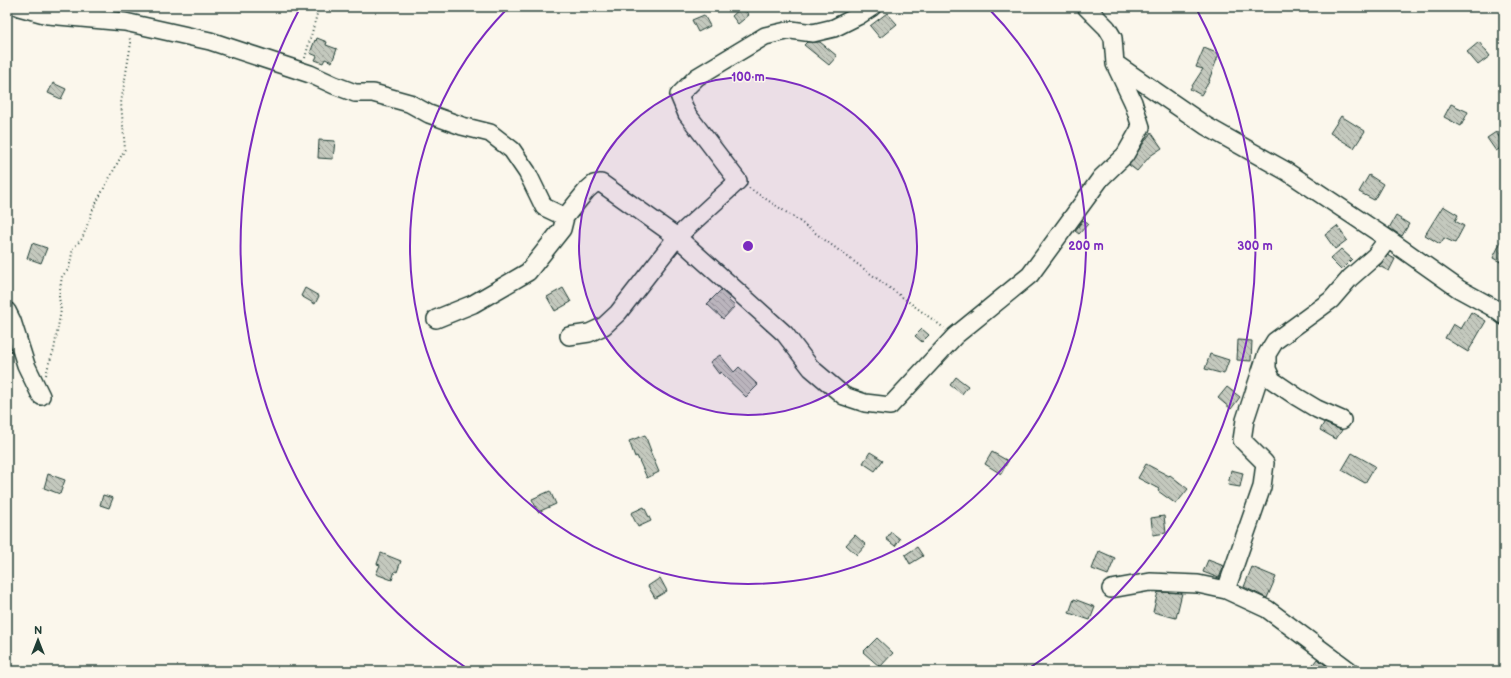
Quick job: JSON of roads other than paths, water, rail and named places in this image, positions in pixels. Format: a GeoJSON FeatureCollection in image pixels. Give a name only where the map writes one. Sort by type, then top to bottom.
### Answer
{"type":"FeatureCollection","features":[{"type":"Feature","properties":{"kind":"street"},"geometry":{"type":"LineString","coordinates":[[19,7],[48,15],[125,22],[210,42],[300,71],[355,92],[373,92],[409,103],[429,114],[462,126],[490,133],[512,150],[527,172],[544,207],[565,217]]}},
{"type":"Feature","properties":{"kind":"street"},"geometry":{"type":"LineString","coordinates":[[569,336],[589,333],[604,326],[618,313],[677,237],[738,181],[687,114],[679,95],[697,77],[764,36],[791,30],[813,33],[834,28],[872,7]]}},
{"type":"Feature","properties":{"kind":"street"},"geometry":{"type":"LineString","coordinates":[[436,319],[473,304],[528,272],[562,229],[565,217],[587,190],[594,184],[602,183],[677,237],[785,334],[811,368],[844,396],[865,403],[890,406],[955,336],[1030,275],[1101,178],[1126,155],[1141,126],[1133,102],[1115,64],[1113,38],[1107,28],[1086,7]]}},
{"type":"Feature","properties":{"kind":"street"},"geometry":{"type":"LineString","coordinates":[[1115,64],[1206,126],[1286,171],[1388,239],[1459,289],[1492,307],[1504,316]]}},
{"type":"Feature","properties":{"kind":"street"},"geometry":{"type":"LineString","coordinates":[[1226,590],[1262,487],[1265,463],[1242,440],[1245,420],[1267,354],[1275,341],[1331,300],[1350,278],[1375,256],[1388,239]]}},
{"type":"Feature","properties":{"kind":"street"},"geometry":{"type":"LineString","coordinates":[[7,311],[26,365],[41,396]]}},
{"type":"Feature","properties":{"kind":"street"},"geometry":{"type":"LineString","coordinates":[[1267,354],[1267,370],[1272,380],[1310,405],[1342,420]]}},
{"type":"Feature","properties":{"kind":"street"},"geometry":{"type":"LineString","coordinates":[[1112,589],[1150,582],[1198,584],[1226,590],[1267,608],[1350,671]]}}]}
